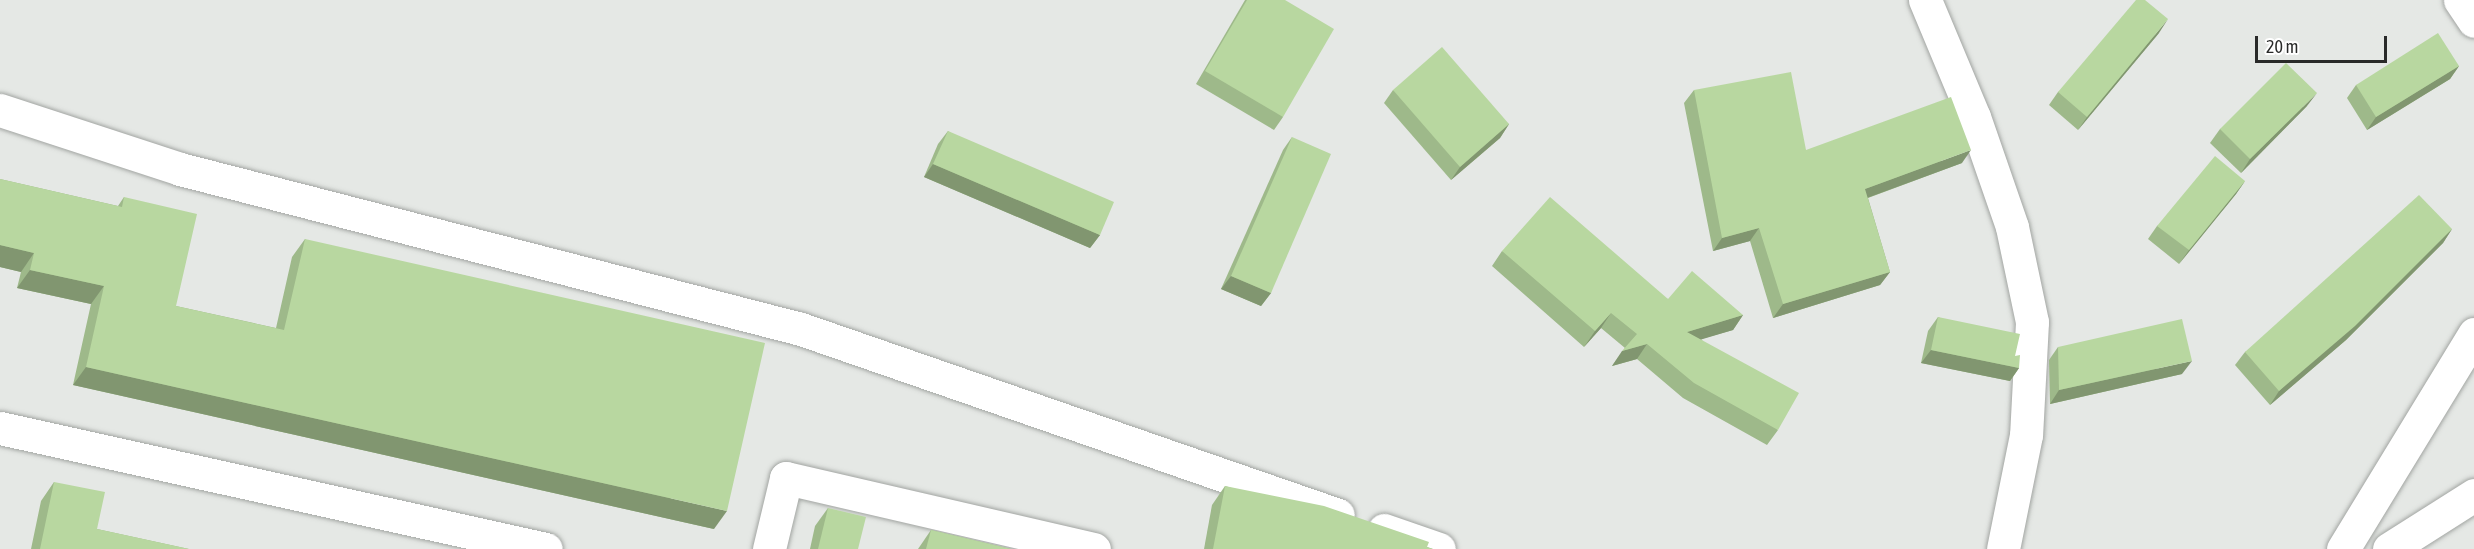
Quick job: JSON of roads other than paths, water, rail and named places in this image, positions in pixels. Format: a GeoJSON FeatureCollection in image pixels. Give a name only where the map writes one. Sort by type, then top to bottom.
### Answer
{"type":"FeatureCollection","features":[{"type":"Feature","properties":{"kind":"street"},"geometry":{"type":"LineString","coordinates":[[1925,0],[2012,227],[2032,322],[2026,435],[2003,549]]}},
{"type":"Feature","properties":{"kind":"street"},"geometry":{"type":"LineString","coordinates":[[2460,0],[2474,21]]}},
{"type":"Feature","properties":{"kind":"street"},"geometry":{"type":"LineString","coordinates":[[0,110],[180,169],[801,330],[1439,549]]}},
{"type":"Feature","properties":{"kind":"street"},"geometry":{"type":"LineString","coordinates":[[2343,549],[2474,334]]}},
{"type":"Feature","properties":{"kind":"street"},"geometry":{"type":"LineString","coordinates":[[0,428],[546,549]]}},
{"type":"Feature","properties":{"kind":"street"},"geometry":{"type":"LineString","coordinates":[[769,549],[786,478],[1094,549]]}},
{"type":"Feature","properties":{"kind":"street"},"geometry":{"type":"LineString","coordinates":[[2389,549],[2474,495]]}}]}
